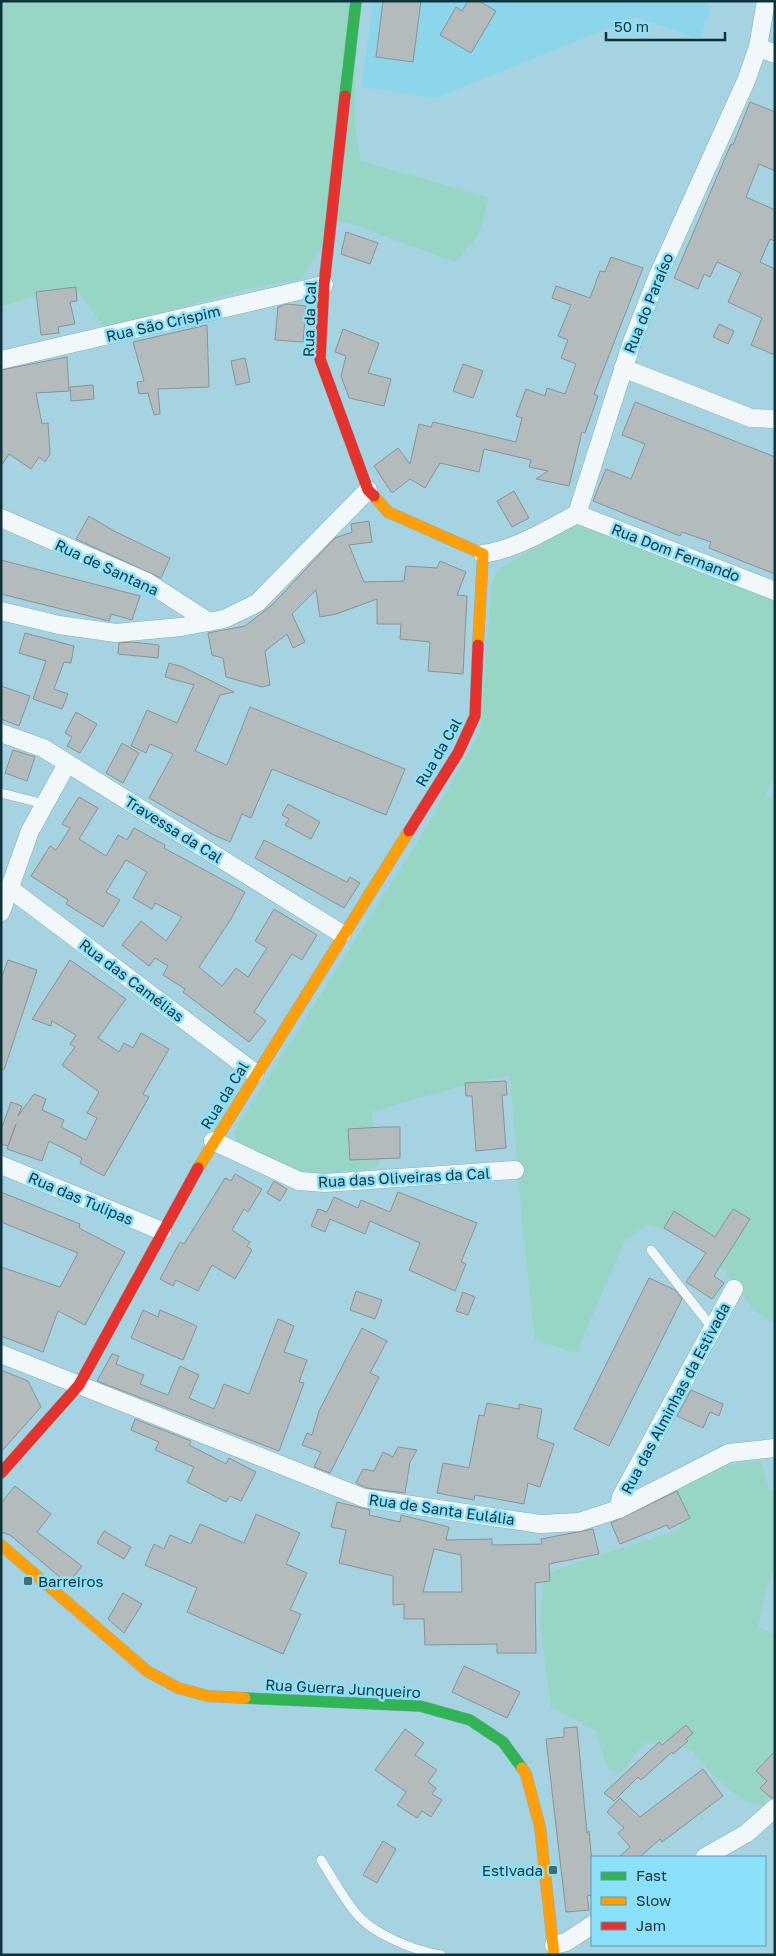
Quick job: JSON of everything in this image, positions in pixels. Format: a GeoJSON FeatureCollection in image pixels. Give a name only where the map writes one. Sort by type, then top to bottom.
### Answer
{"type":"FeatureCollection","features":[{"type":"Feature","properties":{"kind":"street","name":"Rua da Cal"},"geometry":{"type":"LineString","coordinates":[[1,1473],[79,1385],[213,1140],[458,753],[475,716],[483,554],[388,512],[368,490],[320,359],[324,285],[356,1]]}},
{"type":"Feature","properties":{"kind":"street","name":"Rua do Paraíso"},"geometry":{"type":"LineString","coordinates":[[576,514],[623,368],[657,278],[746,81],[758,47],[766,1]]}},
{"type":"Feature","properties":{"kind":"street"},"geometry":{"type":"LineString","coordinates":[[758,47],[775,54]]}},
{"type":"Feature","properties":{"kind":"street","name":"Rua São Crispim"},"geometry":{"type":"LineString","coordinates":[[1,360],[324,285]]}},
{"type":"Feature","properties":{"kind":"street"},"geometry":{"type":"LineString","coordinates":[[623,368],[751,418],[775,419]]}},
{"type":"Feature","properties":{"kind":"street"},"geometry":{"type":"LineString","coordinates":[[1,611],[59,625],[116,633],[180,627],[224,619],[257,603],[368,490]]}},
{"type":"Feature","properties":{"kind":"street"},"geometry":{"type":"LineString","coordinates":[[483,554],[499,552],[520,543],[576,514]]}},
{"type":"Feature","properties":{"kind":"street","name":"Rua Dom Fernando"},"geometry":{"type":"LineString","coordinates":[[576,514],[775,591]]}},
{"type":"Feature","properties":{"kind":"street","name":"Rua de Santana"},"geometry":{"type":"LineString","coordinates":[[1,518],[147,582],[209,622]]}},
{"type":"Feature","properties":{"kind":"street","name":"Travessa da Cal"},"geometry":{"type":"LineString","coordinates":[[1,733],[43,748],[342,934]]}},
{"type":"Feature","properties":{"kind":"street"},"geometry":{"type":"LineString","coordinates":[[1,912],[30,831],[67,764]]}},
{"type":"Feature","properties":{"kind":"street","name":"Rua das Camélias"},"geometry":{"type":"LineString","coordinates":[[9,888],[255,1073]]}},
{"type":"Feature","properties":{"kind":"street","name":"Rua das Oliveiras da Cal"},"geometry":{"type":"LineString","coordinates":[[213,1140],[300,1181],[325,1183],[514,1170]]}},
{"type":"Feature","properties":{"kind":"street","name":"Rua das Tulipas"},"geometry":{"type":"LineString","coordinates":[[1,1164],[162,1231]]}},
{"type":"Feature","properties":{"kind":"street","name":"Rua das Alminhas da Estivada"},"geometry":{"type":"LineString","coordinates":[[619,1509],[621,1497],[734,1289]]}},
{"type":"Feature","properties":{"kind":"street","name":"Rua de Santa Eulália"},"geometry":{"type":"LineString","coordinates":[[1,1354],[364,1498],[540,1524],[579,1522],[619,1509],[729,1454],[775,1448]]}},
{"type":"Feature","properties":{"kind":"street","name":"Rua Guerra Junqueiro"},"geometry":{"type":"LineString","coordinates":[[1,1545],[147,1671],[178,1688],[208,1696],[420,1706],[470,1720],[503,1742],[526,1774],[540,1827],[554,1950]]}},
{"type":"Feature","properties":{"kind":"street"},"geometry":{"type":"LineString","coordinates":[[707,1856],[747,1833],[775,1808]]}},
{"type":"Feature","properties":{"kind":"street"},"geometry":{"type":"LineString","coordinates":[[554,1950],[591,1926]]}},
{"type":"Feature","properties":{"kind":"lane"},"geometry":{"type":"LineString","coordinates":[[1,793],[44,804]]}},
{"type":"Feature","properties":{"kind":"lane"},"geometry":{"type":"LineString","coordinates":[[651,1250],[712,1329]]}},
{"type":"Feature","properties":{"kind":"lane"},"geometry":{"type":"LineString","coordinates":[[321,1860],[355,1913],[366,1924],[399,1942],[442,1955]]}},
{"type":"Feature","properties":{"kind":"shaded area"},"geometry":{"type":"Polygon","coordinates":[[[373,1],[707,1],[710,11],[699,39],[636,17],[436,98],[362,87],[373,1]]]}},
{"type":"Feature","properties":{"kind":"green space"},"geometry":{"type":"Polygon","coordinates":[[[1,1],[359,1],[355,123],[361,161],[489,198],[478,236],[455,262],[352,224],[333,220],[322,246],[301,279],[246,289],[105,329],[75,286],[1,306],[1,1]]]}},
{"type":"Feature","properties":{"kind":"green space"},"geometry":{"type":"Polygon","coordinates":[[[589,524],[775,597],[775,775],[765,796],[775,800],[775,1324],[755,1311],[690,1225],[663,1229],[646,1225],[624,1242],[576,1353],[535,1340],[522,1221],[510,1075],[468,1084],[371,1112],[380,1166],[321,1181],[305,1176],[239,1144],[233,1133],[418,841],[480,733],[492,583],[500,568],[571,527],[589,524]]]}},
{"type":"Feature","properties":{"kind":"green space"},"geometry":{"type":"Polygon","coordinates":[[[761,1461],[769,1489],[775,1493],[775,1567],[767,1586],[758,1626],[775,1636],[775,1747],[764,1765],[771,1795],[763,1805],[748,1802],[731,1791],[716,1778],[692,1751],[670,1741],[645,1743],[619,1774],[607,1767],[596,1731],[551,1707],[540,1625],[544,1576],[570,1565],[679,1530],[683,1511],[677,1487],[723,1466],[761,1461]]]}},
{"type":"Feature","properties":{"kind":"building"},"geometry":{"type":"Polygon","coordinates":[[[383,1],[421,1],[413,62],[376,57],[383,1]]]}},
{"type":"Feature","properties":{"kind":"building"},"geometry":{"type":"Polygon","coordinates":[[[468,1],[479,1],[496,11],[471,53],[440,35],[456,7],[462,11],[468,1]]]}},
{"type":"Feature","properties":{"kind":"building"},"geometry":{"type":"Polygon","coordinates":[[[750,102],[775,112],[775,171],[759,164],[746,197],[775,210],[775,241],[770,239],[760,262],[775,269],[775,355],[751,345],[762,318],[728,302],[741,273],[717,262],[710,277],[704,274],[698,289],[674,278],[750,102]]]}},
{"type":"Feature","properties":{"kind":"building"},"geometry":{"type":"Polygon","coordinates":[[[346,232],[378,243],[370,264],[341,254],[346,232]]]}},
{"type":"Feature","properties":{"kind":"building"},"geometry":{"type":"Polygon","coordinates":[[[611,257],[643,268],[594,394],[598,396],[585,433],[582,432],[569,486],[536,479],[548,471],[529,467],[531,460],[484,449],[479,472],[440,463],[425,488],[410,479],[392,493],[374,466],[398,448],[410,464],[419,424],[431,427],[433,422],[516,442],[522,418],[516,416],[526,389],[545,396],[547,388],[565,394],[576,364],[561,358],[568,340],[558,336],[571,305],[552,298],[556,286],[590,298],[600,271],[605,272],[611,257]]]}},
{"type":"Feature","properties":{"kind":"building"},"geometry":{"type":"Polygon","coordinates":[[[76,287],[77,301],[70,302],[75,324],[58,327],[59,333],[41,335],[36,292],[76,287]]]}},
{"type":"Feature","properties":{"kind":"building"},"geometry":{"type":"Polygon","coordinates":[[[287,304],[306,306],[303,342],[275,340],[278,307],[287,304]]]}},
{"type":"Feature","properties":{"kind":"building"},"geometry":{"type":"Polygon","coordinates":[[[719,324],[734,331],[728,344],[713,337],[719,324]]]}},
{"type":"Feature","properties":{"kind":"building"},"geometry":{"type":"Polygon","coordinates":[[[207,325],[209,387],[158,389],[160,414],[154,415],[148,393],[139,394],[137,382],[144,381],[133,342],[207,325]]]}},
{"type":"Feature","properties":{"kind":"building"},"geometry":{"type":"Polygon","coordinates":[[[343,329],[379,343],[368,373],[391,379],[384,406],[349,398],[341,376],[346,356],[335,352],[343,329]]]}},
{"type":"Feature","properties":{"kind":"building"},"geometry":{"type":"Polygon","coordinates":[[[67,357],[69,391],[36,393],[42,424],[48,423],[50,454],[45,462],[39,457],[31,469],[9,454],[1,466],[1,370],[67,357]]]}},
{"type":"Feature","properties":{"kind":"building"},"geometry":{"type":"Polygon","coordinates":[[[245,358],[250,382],[236,385],[231,361],[245,358]]]}},
{"type":"Feature","properties":{"kind":"building"},"geometry":{"type":"Polygon","coordinates":[[[463,364],[483,371],[473,398],[453,391],[463,364]]]}},
{"type":"Feature","properties":{"kind":"building"},"geometry":{"type":"Polygon","coordinates":[[[93,385],[94,399],[71,401],[70,387],[93,385]]]}},
{"type":"Feature","properties":{"kind":"building"},"geometry":{"type":"Polygon","coordinates":[[[635,402],[775,457],[775,574],[709,548],[711,542],[682,532],[680,536],[593,501],[606,469],[631,479],[645,444],[622,435],[635,402]]]}},
{"type":"Feature","properties":{"kind":"building"},"geometry":{"type":"Polygon","coordinates":[[[514,491],[529,518],[512,527],[497,501],[514,491]]]}},
{"type":"Feature","properties":{"kind":"building"},"geometry":{"type":"Polygon","coordinates":[[[89,516],[114,531],[170,558],[161,578],[76,539],[89,516]]]}},
{"type":"Feature","properties":{"kind":"building"},"geometry":{"type":"Polygon","coordinates":[[[369,521],[372,542],[349,545],[364,582],[404,581],[406,566],[437,568],[440,561],[466,572],[457,595],[467,596],[463,674],[428,671],[430,642],[400,639],[401,624],[377,624],[377,599],[336,614],[320,617],[316,590],[292,614],[305,642],[293,648],[287,634],[265,651],[270,685],[262,687],[226,677],[223,658],[212,655],[208,633],[245,626],[272,605],[335,538],[352,532],[351,524],[369,521]]]}},
{"type":"Feature","properties":{"kind":"building"},"geometry":{"type":"Polygon","coordinates":[[[1,560],[140,596],[132,620],[111,614],[109,621],[1,594],[1,560]]]}},
{"type":"Feature","properties":{"kind":"building"},"geometry":{"type":"Polygon","coordinates":[[[25,633],[74,646],[71,663],[64,662],[54,689],[68,694],[62,709],[33,699],[46,661],[19,653],[25,633]]]}},
{"type":"Feature","properties":{"kind":"building"},"geometry":{"type":"Polygon","coordinates":[[[132,642],[159,645],[158,658],[118,654],[119,643],[132,642]]]}},
{"type":"Feature","properties":{"kind":"building"},"geometry":{"type":"Polygon","coordinates":[[[169,663],[183,667],[234,692],[220,695],[195,751],[227,765],[250,707],[405,769],[386,815],[272,769],[251,818],[242,814],[230,842],[149,798],[173,754],[150,744],[146,753],[131,746],[147,710],[177,723],[194,685],[165,677],[169,663]]]}},
{"type":"Feature","properties":{"kind":"building"},"geometry":{"type":"Polygon","coordinates":[[[1,686],[30,696],[19,726],[1,719],[1,686]]]}},
{"type":"Feature","properties":{"kind":"building"},"geometry":{"type":"Polygon","coordinates":[[[76,712],[97,724],[80,753],[67,746],[72,737],[65,733],[76,712]]]}},
{"type":"Feature","properties":{"kind":"building"},"geometry":{"type":"Polygon","coordinates":[[[122,743],[139,753],[123,783],[106,773],[122,743]]]}},
{"type":"Feature","properties":{"kind":"building"},"geometry":{"type":"Polygon","coordinates":[[[13,750],[35,757],[27,781],[5,773],[13,750]]]}},
{"type":"Feature","properties":{"kind":"building"},"geometry":{"type":"Polygon","coordinates":[[[79,797],[98,808],[79,839],[106,856],[118,835],[127,840],[134,828],[165,845],[164,848],[245,892],[231,919],[199,967],[222,986],[236,968],[248,977],[267,948],[255,941],[274,909],[317,935],[302,960],[292,954],[254,1012],[266,1021],[249,1042],[183,992],[185,989],[163,975],[168,966],[155,958],[149,966],[122,945],[141,921],[166,941],[182,917],[155,903],[152,909],[133,898],[147,872],[126,860],[106,892],[120,900],[103,927],[66,904],[68,900],[31,876],[50,846],[56,850],[70,828],[62,824],[79,797]]]}},
{"type":"Feature","properties":{"kind":"building"},"geometry":{"type":"Polygon","coordinates":[[[288,804],[320,822],[311,839],[285,825],[289,819],[282,815],[288,804]]]}},
{"type":"Feature","properties":{"kind":"building"},"geometry":{"type":"Polygon","coordinates":[[[264,840],[347,882],[350,877],[360,883],[344,908],[255,858],[264,840]]]}},
{"type":"Feature","properties":{"kind":"building"},"geometry":{"type":"Polygon","coordinates":[[[8,960],[37,970],[4,1070],[1,1069],[1,979],[8,960]]]}},
{"type":"Feature","properties":{"kind":"building"},"geometry":{"type":"Polygon","coordinates":[[[70,960],[126,999],[98,1038],[119,1052],[124,1043],[133,1048],[141,1033],[169,1049],[143,1094],[149,1097],[104,1176],[80,1163],[82,1158],[49,1141],[42,1161],[7,1149],[16,1124],[8,1146],[1,1144],[1,1130],[11,1102],[22,1106],[18,1116],[34,1094],[46,1099],[42,1110],[64,1120],[61,1127],[86,1140],[97,1118],[87,1113],[99,1092],[62,1065],[75,1047],[70,1044],[76,1035],[52,1021],[51,1026],[32,1019],[70,960]]]}},
{"type":"Feature","properties":{"kind":"building"},"geometry":{"type":"Polygon","coordinates":[[[506,1081],[507,1095],[502,1095],[506,1148],[476,1151],[472,1096],[466,1096],[465,1083],[506,1081]]]}},
{"type":"Feature","properties":{"kind":"building"},"geometry":{"type":"Polygon","coordinates":[[[400,1127],[400,1158],[350,1160],[348,1129],[400,1127]]]}},
{"type":"Feature","properties":{"kind":"building"},"geometry":{"type":"Polygon","coordinates":[[[235,1174],[262,1189],[248,1212],[244,1209],[232,1230],[250,1242],[247,1246],[252,1250],[235,1279],[212,1265],[198,1291],[176,1280],[173,1286],[160,1279],[180,1242],[184,1244],[225,1178],[231,1181],[235,1174]]]}},
{"type":"Feature","properties":{"kind":"building"},"geometry":{"type":"Polygon","coordinates":[[[274,1181],[287,1189],[280,1201],[267,1193],[274,1181]]]}},
{"type":"Feature","properties":{"kind":"building"},"geometry":{"type":"Polygon","coordinates":[[[1,1192],[80,1224],[79,1228],[125,1252],[85,1325],[58,1311],[43,1352],[1,1336],[1,1267],[60,1287],[78,1253],[1,1222],[1,1192]]]}},
{"type":"Feature","properties":{"kind":"building"},"geometry":{"type":"Polygon","coordinates":[[[398,1192],[477,1223],[461,1262],[466,1264],[455,1291],[409,1270],[420,1243],[370,1221],[365,1234],[330,1219],[325,1232],[311,1226],[318,1209],[327,1212],[334,1197],[358,1208],[361,1200],[390,1212],[398,1192]]]}},
{"type":"Feature","properties":{"kind":"building"},"geometry":{"type":"Polygon","coordinates":[[[733,1209],[750,1219],[714,1276],[724,1283],[712,1299],[686,1282],[706,1253],[664,1228],[674,1211],[715,1237],[733,1209]]]}},
{"type":"Feature","properties":{"kind":"building"},"geometry":{"type":"Polygon","coordinates":[[[649,1278],[675,1290],[682,1299],[609,1446],[574,1429],[649,1278]]]}},
{"type":"Feature","properties":{"kind":"building"},"geometry":{"type":"Polygon","coordinates":[[[356,1291],[382,1300],[375,1319],[350,1310],[356,1291]]]}},
{"type":"Feature","properties":{"kind":"building"},"geometry":{"type":"Polygon","coordinates":[[[463,1292],[475,1297],[468,1315],[456,1311],[463,1292]]]}},
{"type":"Feature","properties":{"kind":"building"},"geometry":{"type":"Polygon","coordinates":[[[143,1310],[158,1317],[160,1310],[197,1326],[183,1360],[131,1338],[143,1310]]]}},
{"type":"Feature","properties":{"kind":"building"},"geometry":{"type":"Polygon","coordinates":[[[278,1319],[294,1326],[284,1352],[307,1360],[299,1382],[304,1383],[279,1451],[97,1381],[112,1354],[119,1356],[116,1364],[144,1375],[140,1384],[168,1395],[180,1366],[199,1375],[189,1398],[214,1409],[224,1384],[249,1394],[278,1319]]]}},
{"type":"Feature","properties":{"kind":"building"},"geometry":{"type":"Polygon","coordinates":[[[362,1328],[387,1341],[370,1373],[379,1377],[330,1473],[314,1467],[321,1452],[302,1445],[307,1433],[312,1435],[319,1411],[362,1328]]]}},
{"type":"Feature","properties":{"kind":"building"},"geometry":{"type":"Polygon","coordinates":[[[1,1370],[28,1381],[41,1407],[1,1452],[1,1370]]]}},
{"type":"Feature","properties":{"kind":"building"},"geometry":{"type":"Polygon","coordinates":[[[691,1390],[723,1404],[719,1416],[710,1412],[703,1428],[677,1416],[691,1390]]]}},
{"type":"Feature","properties":{"kind":"building"},"geometry":{"type":"Polygon","coordinates":[[[487,1403],[519,1409],[519,1404],[542,1409],[537,1438],[554,1444],[540,1487],[528,1483],[524,1504],[475,1495],[474,1500],[437,1493],[443,1463],[469,1468],[479,1415],[484,1416],[487,1403]]]}},
{"type":"Feature","properties":{"kind":"building"},"geometry":{"type":"Polygon","coordinates":[[[135,1419],[191,1441],[189,1445],[226,1464],[229,1458],[256,1472],[241,1501],[230,1496],[226,1502],[187,1482],[194,1467],[155,1450],[159,1442],[131,1430],[135,1419]]]}},
{"type":"Feature","properties":{"kind":"building"},"geometry":{"type":"Polygon","coordinates":[[[398,1447],[417,1450],[410,1462],[405,1493],[367,1488],[356,1483],[363,1469],[374,1471],[383,1452],[393,1457],[398,1447]]]}},
{"type":"Feature","properties":{"kind":"building"},"geometry":{"type":"Polygon","coordinates":[[[15,1486],[51,1514],[37,1532],[82,1566],[68,1584],[10,1535],[1,1532],[1,1503],[15,1486]]]}},
{"type":"Feature","properties":{"kind":"building"},"geometry":{"type":"Polygon","coordinates":[[[677,1491],[690,1518],[669,1529],[667,1525],[620,1544],[611,1523],[677,1491]]]}},
{"type":"Feature","properties":{"kind":"building"},"geometry":{"type":"Polygon","coordinates":[[[337,1502],[370,1510],[369,1515],[400,1522],[401,1515],[449,1527],[446,1540],[492,1539],[492,1545],[542,1544],[541,1539],[593,1529],[599,1554],[549,1564],[550,1581],[535,1583],[536,1653],[497,1653],[497,1644],[425,1645],[424,1619],[404,1619],[404,1604],[393,1605],[393,1576],[339,1563],[346,1530],[331,1527],[337,1502]],[[434,1549],[423,1592],[462,1592],[461,1555],[434,1549]]]}},
{"type":"Feature","properties":{"kind":"building"},"geometry":{"type":"Polygon","coordinates":[[[256,1514],[300,1533],[286,1564],[307,1573],[290,1610],[301,1614],[283,1654],[187,1612],[197,1588],[145,1565],[154,1544],[164,1549],[170,1535],[191,1544],[200,1524],[244,1543],[256,1514]]]}},
{"type":"Feature","properties":{"kind":"building"},"geometry":{"type":"Polygon","coordinates":[[[104,1531],[131,1547],[124,1559],[97,1543],[104,1531]]]}},
{"type":"Feature","properties":{"kind":"building"},"geometry":{"type":"Polygon","coordinates":[[[123,1593],[142,1604],[124,1633],[108,1619],[123,1593]]]}},
{"type":"Feature","properties":{"kind":"building"},"geometry":{"type":"Polygon","coordinates":[[[464,1666],[520,1692],[507,1718],[452,1692],[464,1666]]]}},
{"type":"Feature","properties":{"kind":"building"},"geometry":{"type":"Polygon","coordinates":[[[686,1725],[693,1733],[686,1739],[688,1741],[673,1754],[672,1752],[641,1780],[638,1777],[614,1801],[604,1793],[659,1742],[662,1745],[686,1725]]]}},
{"type":"Feature","properties":{"kind":"building"},"geometry":{"type":"Polygon","coordinates":[[[577,1727],[587,1833],[589,1831],[591,1856],[591,1895],[587,1896],[589,1910],[566,1912],[546,1739],[564,1737],[564,1728],[577,1727]]]}},
{"type":"Feature","properties":{"kind":"building"},"geometry":{"type":"Polygon","coordinates":[[[405,1729],[424,1743],[415,1755],[437,1770],[428,1782],[436,1788],[432,1794],[442,1800],[431,1817],[422,1811],[417,1818],[397,1805],[406,1792],[375,1770],[405,1729]]]}},
{"type":"Feature","properties":{"kind":"building"},"geometry":{"type":"Polygon","coordinates":[[[775,1751],[775,1798],[771,1798],[760,1788],[767,1781],[756,1771],[775,1751]]]}},
{"type":"Feature","properties":{"kind":"building"},"geometry":{"type":"Polygon","coordinates":[[[703,1769],[723,1796],[662,1842],[660,1839],[641,1856],[620,1856],[630,1847],[618,1833],[624,1828],[607,1812],[620,1798],[640,1817],[703,1769]]]}},
{"type":"Feature","properties":{"kind":"building"},"geometry":{"type":"Polygon","coordinates":[[[383,1841],[396,1849],[377,1883],[363,1875],[383,1841]]]}},
{"type":"Feature","properties":{"kind":"traffic: fast"},"geometry":{"type":"LineString","coordinates":[[345,96],[356,1]]}},
{"type":"Feature","properties":{"kind":"traffic: fast"},"geometry":{"type":"LineString","coordinates":[[245,1698],[420,1706],[470,1720],[503,1742],[522,1768]]}},
{"type":"Feature","properties":{"kind":"traffic: slow"},"geometry":{"type":"LineString","coordinates":[[374,496],[388,512],[483,554],[478,645]]}},
{"type":"Feature","properties":{"kind":"traffic: slow"},"geometry":{"type":"LineString","coordinates":[[198,1168],[409,831]]}},
{"type":"Feature","properties":{"kind":"traffic: slow"},"geometry":{"type":"LineString","coordinates":[[1,1545],[147,1671],[178,1688],[208,1696],[245,1698]]}},
{"type":"Feature","properties":{"kind":"traffic: slow"},"geometry":{"type":"LineString","coordinates":[[522,1768],[526,1774],[540,1827],[554,1955]]}},
{"type":"Feature","properties":{"kind":"traffic: jam"},"geometry":{"type":"LineString","coordinates":[[345,96],[324,285],[320,359],[368,490],[374,496]]}},
{"type":"Feature","properties":{"kind":"traffic: jam"},"geometry":{"type":"LineString","coordinates":[[409,831],[458,753],[475,716],[478,645]]}},
{"type":"Feature","properties":{"kind":"traffic: jam"},"geometry":{"type":"LineString","coordinates":[[1,1473],[79,1385],[198,1168]]}},
{"type":"Feature","properties":{"kind":"place","name":"Barreiros"},"geometry":{"type":"Point","coordinates":[28,1581]}},
{"type":"Feature","properties":{"kind":"place","name":"Estivada"},"geometry":{"type":"Point","coordinates":[553,1870]}}]}
